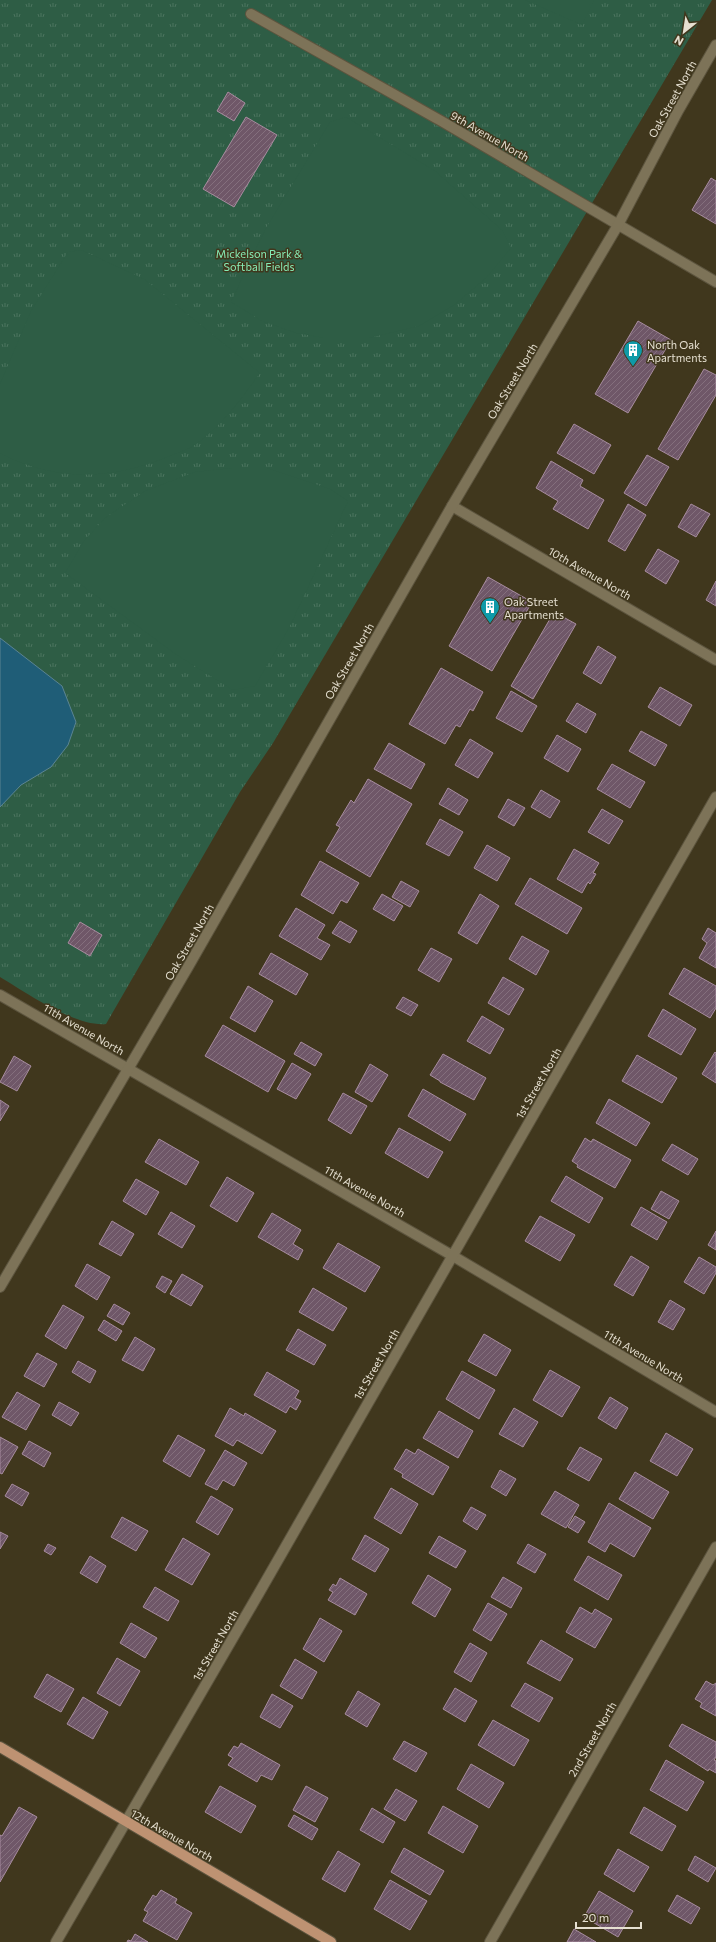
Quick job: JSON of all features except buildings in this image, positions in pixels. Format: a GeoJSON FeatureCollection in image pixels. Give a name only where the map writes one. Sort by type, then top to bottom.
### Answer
{"type":"FeatureCollection","features":[{"type":"Feature","properties":{"kind":"main road","name":"12th Avenue North"},"geometry":{"type":"LineString","coordinates":[[0,1747],[331,1942]]}},
{"type":"Feature","properties":{"kind":"street","name":"9th Avenue North"},"geometry":{"type":"LineString","coordinates":[[251,14],[443,122],[716,282]]}},
{"type":"Feature","properties":{"kind":"street","name":"Oak Street North"},"geometry":{"type":"LineString","coordinates":[[0,1287],[129,1069],[452,506],[618,225],[678,111],[716,45]]}},
{"type":"Feature","properties":{"kind":"street","name":"10th Avenue North"},"geometry":{"type":"LineString","coordinates":[[452,506],[716,660]]}},
{"type":"Feature","properties":{"kind":"street","name":"1st Street North"},"geometry":{"type":"LineString","coordinates":[[56,1942],[453,1256],[716,797]]}},
{"type":"Feature","properties":{"kind":"street","name":"11th Avenue North"},"geometry":{"type":"LineString","coordinates":[[0,994],[453,1256],[716,1412]]}},
{"type":"Feature","properties":{"kind":"street","name":"2nd Street North"},"geometry":{"type":"LineString","coordinates":[[490,1942],[716,1547]]}},
{"type":"Feature","properties":{"kind":"green space","name":"Mickelson Park & Softball Fields"},"geometry":{"type":"Polygon","coordinates":[[[0,0],[712,0],[273,743],[240,792],[106,1024],[80,1020],[66,1015],[37,1000],[0,977],[0,0]]]}},
{"type":"Feature","properties":{"kind":"green space"},"geometry":{"type":"Polygon","coordinates":[[[525,0],[594,0],[582,25],[525,0]]]}},
{"type":"Feature","properties":{"kind":"green space"},"geometry":{"type":"Polygon","coordinates":[[[346,117],[435,171],[502,230],[511,248],[486,278],[454,305],[419,326],[369,338],[325,338],[296,333],[262,321],[231,302],[265,230],[330,122],[346,117]]]}},
{"type":"Feature","properties":{"kind":"green space"},"geometry":{"type":"Polygon","coordinates":[[[81,250],[144,279],[260,373],[222,421],[205,438],[195,445],[146,465],[104,473],[83,474],[62,473],[41,469],[0,453],[0,384],[31,311],[68,252],[81,250]]]}},
{"type":"Feature","properties":{"kind":"green space"},"geometry":{"type":"Polygon","coordinates":[[[232,468],[267,468],[330,489],[348,501],[289,628],[255,686],[233,690],[177,655],[65,573],[84,541],[105,518],[145,491],[195,472],[232,468]]]}},
{"type":"Feature","properties":{"kind":"water"},"geometry":{"type":"Polygon","coordinates":[[[0,638],[62,686],[76,722],[68,745],[51,767],[21,785],[0,807],[0,638]]]}},
{"type":"Feature","properties":{"kind":"place","name":"North Oak Apartments"},"geometry":{"type":"Point","coordinates":[633,367]}},
{"type":"Feature","properties":{"kind":"place","name":"Oak Street Apartments"},"geometry":{"type":"Point","coordinates":[490,624]}}]}
